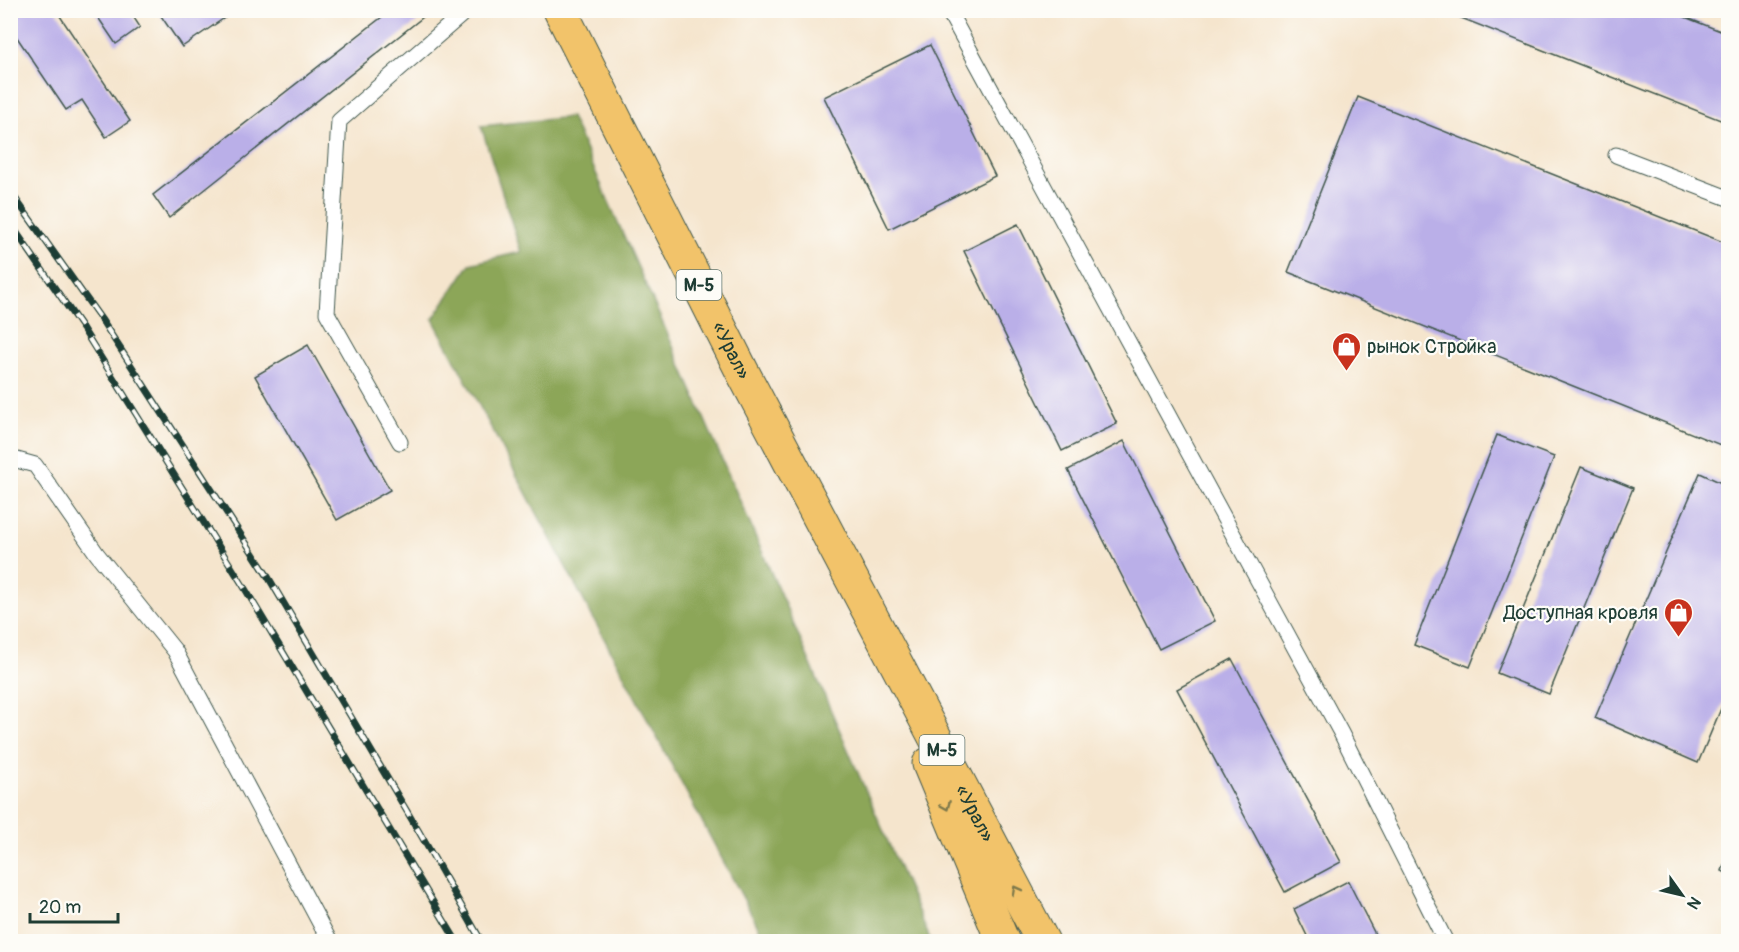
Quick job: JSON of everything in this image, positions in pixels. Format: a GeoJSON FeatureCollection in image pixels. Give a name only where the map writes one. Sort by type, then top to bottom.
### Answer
{"type":"FeatureCollection","features":[{"type":"Feature","properties":{"kind":"highway","name":"«Урал»"},"geometry":{"type":"LineString","coordinates":[[560,10],[742,371],[1043,942]]}},
{"type":"Feature","properties":{"kind":"highway","name":"«Урал»"},"geometry":{"type":"LineString","coordinates":[[842,558],[1003,942]]}},
{"type":"Feature","properties":{"kind":"lane"},"geometry":{"type":"LineString","coordinates":[[400,442],[327,313],[339,121],[467,10]]}},
{"type":"Feature","properties":{"kind":"lane"},"geometry":{"type":"LineString","coordinates":[[948,10],[1335,723],[1446,942]]}},
{"type":"Feature","properties":{"kind":"lane"},"geometry":{"type":"LineString","coordinates":[[1616,155],[1728,198]]}},
{"type":"Feature","properties":{"kind":"lane"},"geometry":{"type":"LineString","coordinates":[[10,458],[35,465],[97,554],[175,651],[330,942]]}},
{"type":"Feature","properties":{"kind":"green space"},"geometry":{"type":"Polygon","coordinates":[[[571,117],[931,941],[766,941],[433,319],[470,264],[521,252],[481,126],[571,117]]]}},
{"type":"Feature","properties":{"kind":"building"},"geometry":{"type":"Polygon","coordinates":[[[10,10],[56,10],[130,121],[106,137],[82,100],[66,110],[10,27],[10,10]]]}},
{"type":"Feature","properties":{"kind":"building"},"geometry":{"type":"Polygon","coordinates":[[[93,10],[129,10],[140,27],[116,44],[93,10]]]}},
{"type":"Feature","properties":{"kind":"building"},"geometry":{"type":"Polygon","coordinates":[[[157,10],[236,10],[182,47],[157,10]]]}},
{"type":"Feature","properties":{"kind":"building"},"geometry":{"type":"Polygon","coordinates":[[[391,10],[432,10],[169,218],[153,195],[391,10]]]}},
{"type":"Feature","properties":{"kind":"building"},"geometry":{"type":"Polygon","coordinates":[[[1441,10],[1667,10],[1728,34],[1728,123],[1441,10]]]}},
{"type":"Feature","properties":{"kind":"building"},"geometry":{"type":"Polygon","coordinates":[[[930,45],[995,176],[889,229],[824,97],[930,45]]]}},
{"type":"Feature","properties":{"kind":"building"},"geometry":{"type":"Polygon","coordinates":[[[1358,97],[1728,244],[1728,448],[1288,272],[1358,97]]]}},
{"type":"Feature","properties":{"kind":"building"},"geometry":{"type":"Polygon","coordinates":[[[1018,224],[1117,424],[1062,451],[964,251],[1018,224]]]}},
{"type":"Feature","properties":{"kind":"building"},"geometry":{"type":"Polygon","coordinates":[[[308,345],[390,490],[337,520],[255,376],[308,345]]]}},
{"type":"Feature","properties":{"kind":"building"},"geometry":{"type":"Polygon","coordinates":[[[1497,435],[1554,457],[1470,667],[1414,645],[1497,435]]]}},
{"type":"Feature","properties":{"kind":"building"},"geometry":{"type":"Polygon","coordinates":[[[1124,441],[1215,621],[1159,649],[1068,470],[1124,441]]]}},
{"type":"Feature","properties":{"kind":"building"},"geometry":{"type":"Polygon","coordinates":[[[1581,467],[1633,488],[1549,694],[1497,673],[1581,467]]]}},
{"type":"Feature","properties":{"kind":"building"},"geometry":{"type":"Polygon","coordinates":[[[1700,473],[1728,486],[1728,692],[1698,763],[1595,718],[1700,473]]]}},
{"type":"Feature","properties":{"kind":"building"},"geometry":{"type":"Polygon","coordinates":[[[1232,659],[1341,862],[1285,892],[1177,689],[1232,659]]]}},
{"type":"Feature","properties":{"kind":"building"},"geometry":{"type":"Polygon","coordinates":[[[1728,855],[1728,874],[1722,871],[1728,855]]]}},
{"type":"Feature","properties":{"kind":"building"},"geometry":{"type":"Polygon","coordinates":[[[1348,881],[1379,942],[1310,942],[1294,909],[1348,881]]]}},
{"type":"Feature","properties":{"kind":"railway"},"geometry":{"type":"LineString","coordinates":[[10,191],[101,319],[267,575],[482,942]]}},
{"type":"Feature","properties":{"kind":"railway"},"geometry":{"type":"LineString","coordinates":[[10,223],[83,329],[244,587],[457,942]]}},
{"type":"Feature","properties":{"kind":"place","name":"рынок Стройка"},"geometry":{"type":"Point","coordinates":[1346,372]}},
{"type":"Feature","properties":{"kind":"place","name":"Доступная кровля"},"geometry":{"type":"Point","coordinates":[1679,638]}}]}
